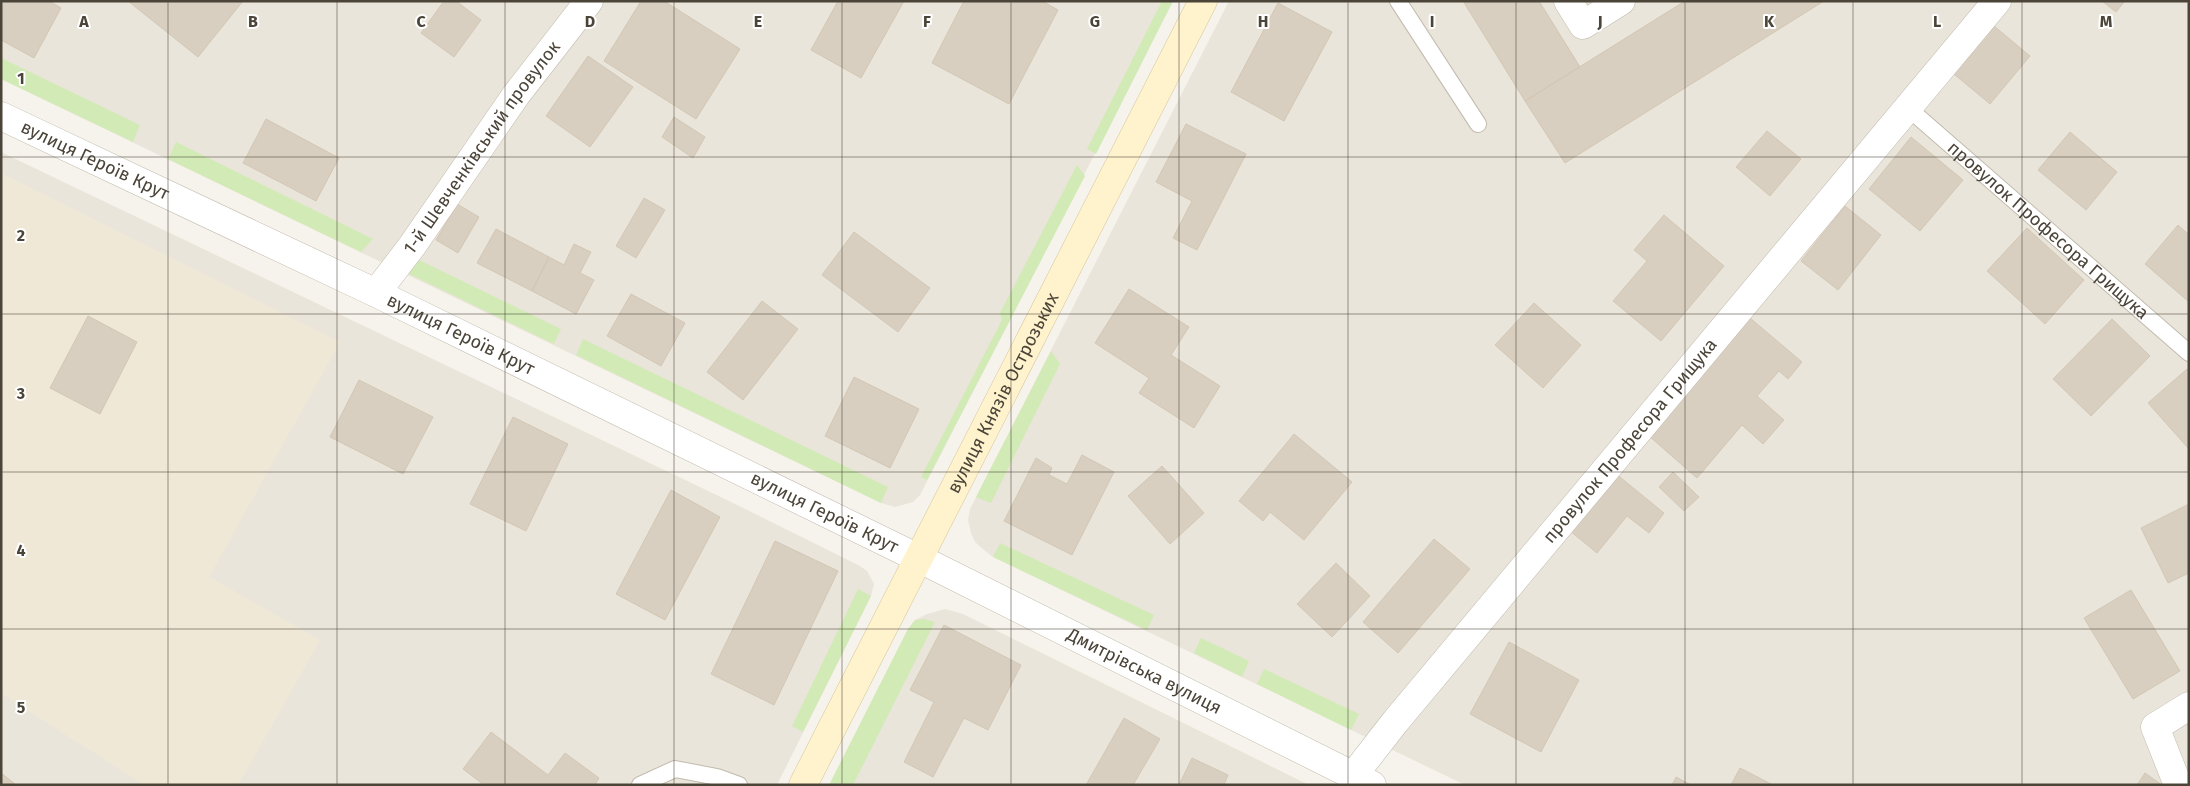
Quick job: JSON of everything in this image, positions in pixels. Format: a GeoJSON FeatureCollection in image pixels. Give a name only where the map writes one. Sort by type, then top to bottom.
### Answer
{"type":"FeatureCollection","features":[{"type":"Feature","properties":{"kind":"street","name":"1-й Шевченківський провулок"},"geometry":{"type":"LineString","coordinates":[[376,293],[412,246],[516,96],[589,1]]}},
{"type":"Feature","properties":{"kind":"street","name":"вулиця Князів Острозьких"},"geometry":{"type":"LineString","coordinates":[[803,785],[1203,1]]}},
{"type":"Feature","properties":{"kind":"street"},"geometry":{"type":"LineString","coordinates":[[1568,1],[1583,25],[1621,1]]}},
{"type":"Feature","properties":{"kind":"street","name":"провулок Професора Грищука"},"geometry":{"type":"LineString","coordinates":[[1363,780],[1395,722],[1997,1]]}},
{"type":"Feature","properties":{"kind":"street","name":"вулиця Героїв Крут"},"geometry":{"type":"LineString","coordinates":[[1,116],[376,293],[918,558]]}},
{"type":"Feature","properties":{"kind":"street","name":"Дмитрівська вулиця"},"geometry":{"type":"LineString","coordinates":[[918,558],[1363,780]]}},
{"type":"Feature","properties":{"kind":"street"},"geometry":{"type":"LineString","coordinates":[[2178,785],[2155,728],[2189,706]]}},
{"type":"Feature","properties":{"kind":"lane"},"geometry":{"type":"LineString","coordinates":[[1398,1],[1478,124]]}},
{"type":"Feature","properties":{"kind":"lane","name":"провулок Професора Грищука"},"geometry":{"type":"LineString","coordinates":[[1908,108],[2189,353]]}},
{"type":"Feature","properties":{"kind":"lane"},"geometry":{"type":"LineString","coordinates":[[640,785],[675,769],[717,777],[739,785]]}},
{"type":"Feature","properties":{"kind":"shaded area"},"geometry":{"type":"Polygon","coordinates":[[[1,1],[1173,1],[920,495],[913,502],[895,507],[881,503],[1,79],[1,1]]]}},
{"type":"Feature","properties":{"kind":"shaded area"},"geometry":{"type":"Polygon","coordinates":[[[1229,1],[2189,1],[2189,785],[1465,785],[993,557],[984,550],[975,542],[971,533],[968,520],[970,509],[1229,1]]]}},
{"type":"Feature","properties":{"kind":"shaded area"},"geometry":{"type":"Polygon","coordinates":[[[1,152],[727,500],[867,571],[874,584],[871,596],[777,785],[1,785],[1,152]]]}},
{"type":"Feature","properties":{"kind":"shaded area"},"geometry":{"type":"Polygon","coordinates":[[[1,173],[340,342],[209,577],[320,640],[238,785],[144,785],[1,693],[1,173]]]}},
{"type":"Feature","properties":{"kind":"shaded area"},"geometry":{"type":"Polygon","coordinates":[[[945,609],[963,614],[1309,785],[830,785],[908,629],[915,620],[927,614],[945,609]]]}},
{"type":"Feature","properties":{"kind":"green space"},"geometry":{"type":"Polygon","coordinates":[[[1162,1],[1173,1],[1096,154],[1087,149],[1162,1]]]}},
{"type":"Feature","properties":{"kind":"green space"},"geometry":{"type":"Polygon","coordinates":[[[1,58],[140,125],[133,142],[1,79],[1,58]]]}},
{"type":"Feature","properties":{"kind":"green space"},"geometry":{"type":"Polygon","coordinates":[[[176,142],[373,239],[361,252],[168,159],[176,142]]]}},
{"type":"Feature","properties":{"kind":"green space"},"geometry":{"type":"Polygon","coordinates":[[[1077,165],[1085,176],[927,480],[921,477],[1002,320],[1000,313],[1077,165]]]}},
{"type":"Feature","properties":{"kind":"green space"},"geometry":{"type":"Polygon","coordinates":[[[411,256],[561,329],[554,344],[405,272],[411,256]]]}},
{"type":"Feature","properties":{"kind":"green space"},"geometry":{"type":"Polygon","coordinates":[[[583,339],[888,487],[881,503],[576,355],[583,339]]]}},
{"type":"Feature","properties":{"kind":"green space"},"geometry":{"type":"Polygon","coordinates":[[[1051,351],[1060,364],[991,503],[976,497],[1051,351]]]}},
{"type":"Feature","properties":{"kind":"green space"},"geometry":{"type":"Polygon","coordinates":[[[1000,543],[1154,615],[1147,630],[993,557],[1000,543]]]}},
{"type":"Feature","properties":{"kind":"green space"},"geometry":{"type":"Polygon","coordinates":[[[858,589],[871,596],[803,732],[792,726],[858,589]]]}},
{"type":"Feature","properties":{"kind":"green space"},"geometry":{"type":"Polygon","coordinates":[[[925,619],[935,622],[853,785],[829,785],[908,629],[915,620],[925,619]]]}},
{"type":"Feature","properties":{"kind":"green space"},"geometry":{"type":"Polygon","coordinates":[[[1201,638],[1249,661],[1242,677],[1194,653],[1201,638]]]}},
{"type":"Feature","properties":{"kind":"green space"},"geometry":{"type":"Polygon","coordinates":[[[1264,669],[1359,714],[1351,730],[1257,684],[1264,669]]]}},
{"type":"Feature","properties":{"kind":"building"},"geometry":{"type":"Polygon","coordinates":[[[1,1],[49,1],[61,8],[34,58],[1,40],[1,1]]]}},
{"type":"Feature","properties":{"kind":"building"},"geometry":{"type":"Polygon","coordinates":[[[128,1],[243,1],[198,57],[128,1]]]}},
{"type":"Feature","properties":{"kind":"building"},"geometry":{"type":"Polygon","coordinates":[[[444,1],[456,1],[481,20],[454,57],[421,33],[444,1]]]}},
{"type":"Feature","properties":{"kind":"building"},"geometry":{"type":"Polygon","coordinates":[[[641,1],[664,1],[740,49],[696,119],[604,61],[641,1]]]}},
{"type":"Feature","properties":{"kind":"building"},"geometry":{"type":"Polygon","coordinates":[[[838,1],[904,1],[861,78],[811,50],[838,1]]]}},
{"type":"Feature","properties":{"kind":"building"},"geometry":{"type":"Polygon","coordinates":[[[964,1],[1042,1],[1058,10],[1009,104],[932,63],[964,1]]]}},
{"type":"Feature","properties":{"kind":"building"},"geometry":{"type":"Polygon","coordinates":[[[1463,1],[1539,1],[1580,67],[1525,101],[1463,1]]]}},
{"type":"Feature","properties":{"kind":"building"},"geometry":{"type":"Polygon","coordinates":[[[1685,1],[1824,1],[1565,163],[1525,101],[1685,1]]]}},
{"type":"Feature","properties":{"kind":"building"},"geometry":{"type":"Polygon","coordinates":[[[2102,1],[2125,1],[2116,12],[2102,1]]]}},
{"type":"Feature","properties":{"kind":"building"},"geometry":{"type":"Polygon","coordinates":[[[1278,3],[1332,32],[1284,121],[1231,92],[1278,3]]]}},
{"type":"Feature","properties":{"kind":"building"},"geometry":{"type":"Polygon","coordinates":[[[1994,26],[2030,56],[1990,104],[1954,74],[1994,26]]]}},
{"type":"Feature","properties":{"kind":"building"},"geometry":{"type":"Polygon","coordinates":[[[588,56],[633,87],[590,147],[546,116],[588,56]]]}},
{"type":"Feature","properties":{"kind":"building"},"geometry":{"type":"Polygon","coordinates":[[[674,117],[705,137],[693,158],[662,137],[674,117]]]}},
{"type":"Feature","properties":{"kind":"building"},"geometry":{"type":"Polygon","coordinates":[[[266,119],[339,158],[316,201],[243,163],[266,119]]]}},
{"type":"Feature","properties":{"kind":"building"},"geometry":{"type":"Polygon","coordinates":[[[1186,124],[1246,154],[1197,250],[1173,238],[1192,201],[1156,182],[1186,124]]]}},
{"type":"Feature","properties":{"kind":"building"},"geometry":{"type":"Polygon","coordinates":[[[1767,131],[1801,159],[1770,196],[1736,167],[1767,131]]]}},
{"type":"Feature","properties":{"kind":"building"},"geometry":{"type":"Polygon","coordinates":[[[2070,132],[2117,172],[2086,210],[2038,170],[2070,132]]]}},
{"type":"Feature","properties":{"kind":"building"},"geometry":{"type":"Polygon","coordinates":[[[1911,137],[1963,180],[1920,231],[1869,189],[1911,137]]]}},
{"type":"Feature","properties":{"kind":"building"},"geometry":{"type":"Polygon","coordinates":[[[644,198],[665,210],[636,258],[616,246],[644,198]]]}},
{"type":"Feature","properties":{"kind":"building"},"geometry":{"type":"Polygon","coordinates":[[[457,204],[479,217],[458,253],[436,240],[457,204]]]}},
{"type":"Feature","properties":{"kind":"building"},"geometry":{"type":"Polygon","coordinates":[[[1845,206],[1881,235],[1838,290],[1801,261],[1845,206]]]}},
{"type":"Feature","properties":{"kind":"building"},"geometry":{"type":"Polygon","coordinates":[[[1664,215],[1724,266],[1661,341],[1613,301],[1647,261],[1634,250],[1664,215]]]}},
{"type":"Feature","properties":{"kind":"building"},"geometry":{"type":"Polygon","coordinates":[[[2178,225],[2189,235],[2189,302],[2145,264],[2178,225]]]}},
{"type":"Feature","properties":{"kind":"building"},"geometry":{"type":"Polygon","coordinates":[[[2027,228],[2084,280],[2045,324],[1987,271],[2027,228]]]}},
{"type":"Feature","properties":{"kind":"building"},"geometry":{"type":"Polygon","coordinates":[[[496,229],[549,257],[532,291],[477,263],[496,229]]]}},
{"type":"Feature","properties":{"kind":"building"},"geometry":{"type":"Polygon","coordinates":[[[854,232],[930,288],[898,332],[822,275],[854,232]]]}},
{"type":"Feature","properties":{"kind":"building"},"geometry":{"type":"Polygon","coordinates":[[[574,244],[591,252],[580,273],[594,280],[576,314],[532,291],[549,257],[564,265],[574,244]]]}},
{"type":"Feature","properties":{"kind":"building"},"geometry":{"type":"Polygon","coordinates":[[[1129,289],[1189,327],[1171,355],[1220,386],[1194,428],[1139,393],[1149,378],[1095,343],[1129,289]]]}},
{"type":"Feature","properties":{"kind":"building"},"geometry":{"type":"Polygon","coordinates":[[[631,294],[685,323],[661,366],[607,336],[631,294]]]}},
{"type":"Feature","properties":{"kind":"building"},"geometry":{"type":"Polygon","coordinates":[[[762,301],[798,329],[743,400],[707,372],[762,301]]]}},
{"type":"Feature","properties":{"kind":"building"},"geometry":{"type":"Polygon","coordinates":[[[1534,303],[1581,345],[1543,388],[1495,345],[1534,303]]]}},
{"type":"Feature","properties":{"kind":"building"},"geometry":{"type":"Polygon","coordinates":[[[88,316],[137,342],[100,414],[50,388],[88,316]]]}},
{"type":"Feature","properties":{"kind":"building"},"geometry":{"type":"Polygon","coordinates":[[[1750,318],[1802,362],[1788,379],[1779,371],[1757,396],[1784,420],[1763,444],[1742,425],[1697,478],[1649,436],[1750,318]]]}},
{"type":"Feature","properties":{"kind":"building"},"geometry":{"type":"Polygon","coordinates":[[[2112,319],[2150,356],[2091,416],[2053,379],[2112,319]]]}},
{"type":"Feature","properties":{"kind":"building"},"geometry":{"type":"Polygon","coordinates":[[[2187,369],[2189,371],[2189,449],[2148,403],[2187,369]]]}},
{"type":"Feature","properties":{"kind":"building"},"geometry":{"type":"Polygon","coordinates":[[[854,377],[919,409],[890,468],[825,436],[854,377]]]}},
{"type":"Feature","properties":{"kind":"building"},"geometry":{"type":"Polygon","coordinates":[[[359,380],[433,417],[403,474],[330,437],[359,380]]]}},
{"type":"Feature","properties":{"kind":"building"},"geometry":{"type":"Polygon","coordinates":[[[513,417],[568,444],[526,531],[470,504],[513,417]]]}},
{"type":"Feature","properties":{"kind":"building"},"geometry":{"type":"Polygon","coordinates":[[[1294,434],[1352,482],[1304,540],[1270,512],[1263,521],[1239,501],[1294,434]]]}},
{"type":"Feature","properties":{"kind":"building"},"geometry":{"type":"Polygon","coordinates":[[[1082,455],[1114,472],[1072,555],[1004,521],[1036,458],[1052,468],[1049,475],[1067,484],[1082,455]]]}},
{"type":"Feature","properties":{"kind":"building"},"geometry":{"type":"Polygon","coordinates":[[[1162,466],[1204,513],[1170,544],[1128,496],[1162,466]]]}},
{"type":"Feature","properties":{"kind":"building"},"geometry":{"type":"Polygon","coordinates":[[[1673,472],[1699,497],[1684,511],[1659,487],[1673,472]]]}},
{"type":"Feature","properties":{"kind":"building"},"geometry":{"type":"Polygon","coordinates":[[[1615,473],[1664,513],[1649,533],[1627,516],[1597,553],[1569,530],[1615,473]]]}},
{"type":"Feature","properties":{"kind":"building"},"geometry":{"type":"Polygon","coordinates":[[[671,490],[720,517],[665,620],[616,594],[671,490]]]}},
{"type":"Feature","properties":{"kind":"building"},"geometry":{"type":"Polygon","coordinates":[[[2189,504],[2189,573],[2168,583],[2141,528],[2189,504]]]}},
{"type":"Feature","properties":{"kind":"building"},"geometry":{"type":"Polygon","coordinates":[[[1434,539],[1470,569],[1398,653],[1363,622],[1434,539]]]}},
{"type":"Feature","properties":{"kind":"building"},"geometry":{"type":"Polygon","coordinates":[[[775,541],[838,571],[774,705],[711,674],[775,541]]]}},
{"type":"Feature","properties":{"kind":"building"},"geometry":{"type":"Polygon","coordinates":[[[1336,563],[1370,596],[1332,637],[1297,604],[1336,563]]]}},
{"type":"Feature","properties":{"kind":"building"},"geometry":{"type":"Polygon","coordinates":[[[2131,590],[2180,671],[2133,699],[2084,618],[2131,590]]]}},
{"type":"Feature","properties":{"kind":"building"},"geometry":{"type":"Polygon","coordinates":[[[944,625],[1021,665],[988,730],[964,718],[933,777],[904,762],[934,702],[910,690],[944,625]]]}},
{"type":"Feature","properties":{"kind":"building"},"geometry":{"type":"Polygon","coordinates":[[[1509,642],[1579,680],[1541,752],[1470,714],[1509,642]]]}},
{"type":"Feature","properties":{"kind":"building"},"geometry":{"type":"Polygon","coordinates":[[[1124,718],[1160,739],[1133,785],[1086,785],[1124,718]]]}},
{"type":"Feature","properties":{"kind":"building"},"geometry":{"type":"Polygon","coordinates":[[[491,732],[548,775],[565,753],[599,778],[595,785],[484,785],[463,769],[491,732]]]}},
{"type":"Feature","properties":{"kind":"building"},"geometry":{"type":"Polygon","coordinates":[[[1192,758],[1228,775],[1224,785],[1179,785],[1192,758]]]}},
{"type":"Feature","properties":{"kind":"building"},"geometry":{"type":"Polygon","coordinates":[[[1740,768],[1773,785],[1731,785],[1740,768]]]}},
{"type":"Feature","properties":{"kind":"building"},"geometry":{"type":"Polygon","coordinates":[[[1,773],[15,784],[1,785],[1,773]]]}},
{"type":"Feature","properties":{"kind":"building"},"geometry":{"type":"Polygon","coordinates":[[[2145,773],[2162,785],[2137,785],[2145,773]]]}},
{"type":"Feature","properties":{"kind":"building"},"geometry":{"type":"Polygon","coordinates":[[[1676,777],[1691,785],[1672,785],[1676,777]]]}}]}
